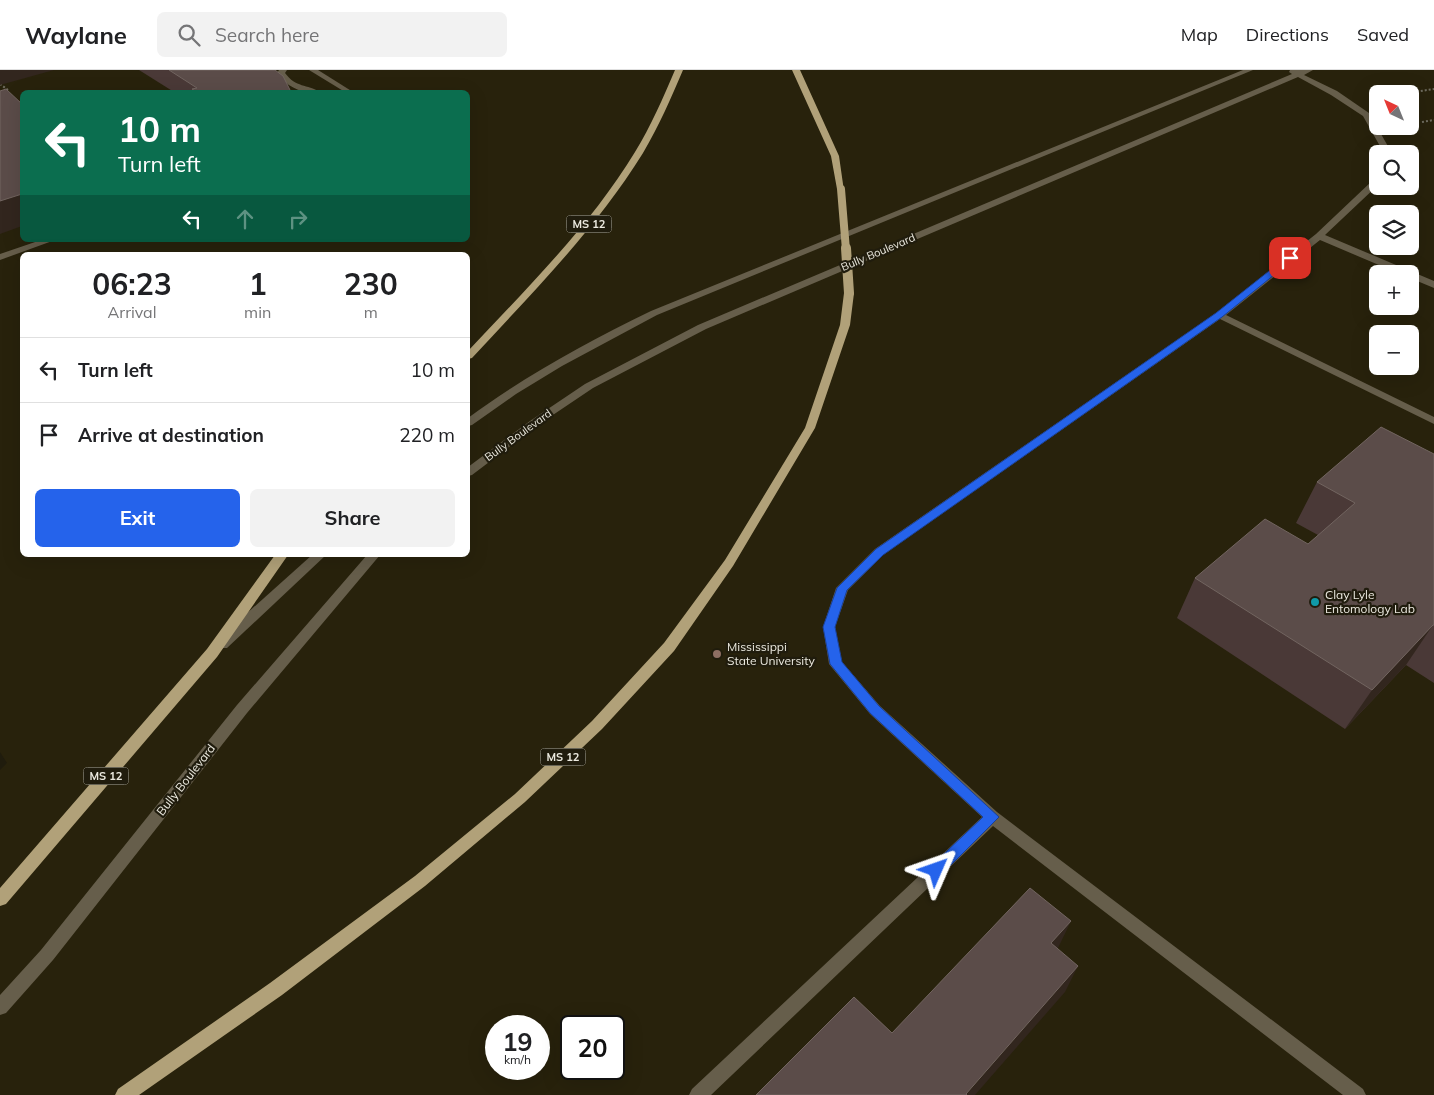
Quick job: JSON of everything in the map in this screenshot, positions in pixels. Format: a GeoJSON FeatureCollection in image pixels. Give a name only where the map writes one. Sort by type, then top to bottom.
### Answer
{"type":"FeatureCollection","features":[{"type":"Feature","properties":{"kind":"main road","name":"MS 12"},"geometry":{"type":"LineString","coordinates":[[470,354],[576,239],[611,197],[652,134],[679,70]]}},
{"type":"Feature","properties":{"kind":"main road","name":"MS 12"},"geometry":{"type":"LineString","coordinates":[[124,1095],[276,989],[420,881],[520,798],[583,738],[669,647],[729,563],[810,428],[845,325],[849,292],[842,190],[835,156],[796,70]]}},
{"type":"Feature","properties":{"kind":"main road","name":"MS 12"},"geometry":{"type":"LineString","coordinates":[[0,899],[212,652],[281,557]]}},
{"type":"Feature","properties":{"kind":"street"},"geometry":{"type":"LineString","coordinates":[[283,70],[281,73],[287,83],[304,90]]}},
{"type":"Feature","properties":{"kind":"street"},"geometry":{"type":"LineString","coordinates":[[313,70],[345,90]]}},
{"type":"Feature","properties":{"kind":"street"},"geometry":{"type":"LineString","coordinates":[[470,422],[550,367],[654,313],[1249,70]]}},
{"type":"Feature","properties":{"kind":"street"},"geometry":{"type":"LineString","coordinates":[[1289,70],[1334,93],[1366,115],[1383,145]]}},
{"type":"Feature","properties":{"kind":"street","name":"Bully Boulevard"},"geometry":{"type":"LineString","coordinates":[[470,471],[534,423],[590,386],[702,327],[1309,70]]}},
{"type":"Feature","properties":{"kind":"street"},"geometry":{"type":"LineString","coordinates":[[1357,1095],[992,817],[875,710],[836,664],[829,627],[842,588],[880,552],[1219,315],[1319,236],[1369,189]]}},
{"type":"Feature","properties":{"kind":"street"},"geometry":{"type":"LineString","coordinates":[[1319,236],[1388,265]]}},
{"type":"Feature","properties":{"kind":"street"},"geometry":{"type":"LineString","coordinates":[[0,258],[44,242]]}},
{"type":"Feature","properties":{"kind":"street"},"geometry":{"type":"LineString","coordinates":[[1419,278],[1434,285]]}},
{"type":"Feature","properties":{"kind":"street"},"geometry":{"type":"LineString","coordinates":[[1219,315],[1434,422]]}},
{"type":"Feature","properties":{"kind":"street"},"geometry":{"type":"LineString","coordinates":[[212,652],[318,557]]}},
{"type":"Feature","properties":{"kind":"street","name":"Bully Boulevard"},"geometry":{"type":"LineString","coordinates":[[0,1007],[47,955],[242,709],[372,557]]}},
{"type":"Feature","properties":{"kind":"street"},"geometry":{"type":"LineString","coordinates":[[698,1095],[992,817]]}},
{"type":"Feature","properties":{"kind":"path"},"geometry":{"type":"LineString","coordinates":[[0,84],[8,90]]}},
{"type":"Feature","properties":{"kind":"path"},"geometry":{"type":"LineString","coordinates":[[1419,92],[1434,90]]}},
{"type":"Feature","properties":{"kind":"path"},"geometry":{"type":"LineString","coordinates":[[1422,122],[1434,120]]}},
{"type":"Feature","properties":{"kind":"shaded area","name":"Mississippi State University"},"geometry":{"type":"Polygon","coordinates":[[[0,70],[1434,70],[1434,1095],[0,1095],[0,770],[7,763],[0,752],[0,70]]]}},
{"type":"Feature","properties":{"kind":"building"},"geometry":{"type":"Polygon","coordinates":[[[169,70],[275,70],[283,76],[290,90],[192,89],[197,88],[169,70]]]}},
{"type":"Feature","properties":{"kind":"building"},"geometry":{"type":"Polygon","coordinates":[[[6,89],[20,102],[20,195],[0,201],[0,91],[6,89]]]}},
{"type":"Feature","properties":{"kind":"building","name":"Clay Lyle Entomology Lab"},"geometry":{"type":"Polygon","coordinates":[[[1381,427],[1434,454],[1434,625],[1372,690],[1195,578],[1265,519],[1308,544],[1355,503],[1317,482],[1381,427]]]}},
{"type":"Feature","properties":{"kind":"building"},"geometry":{"type":"Polygon","coordinates":[[[1030,888],[1071,921],[1051,943],[1078,966],[967,1095],[756,1095],[854,997],[892,1033],[1030,888]]]}},
{"type":"Feature","properties":{"kind":"place","name":"Clay Lyle Entomology Lab"},"geometry":{"type":"Point","coordinates":[1315,602]}},
{"type":"Feature","properties":{"kind":"place","name":"Mississippi State University"},"geometry":{"type":"Point","coordinates":[717,654]}},
{"type":"Feature","properties":{"kind":"route"},"geometry":{"type":"LineString","coordinates":[[936,870],[992,817],[875,710],[836,664],[829,627],[842,588],[880,552],[1219,315],[1290,258]]}}]}
